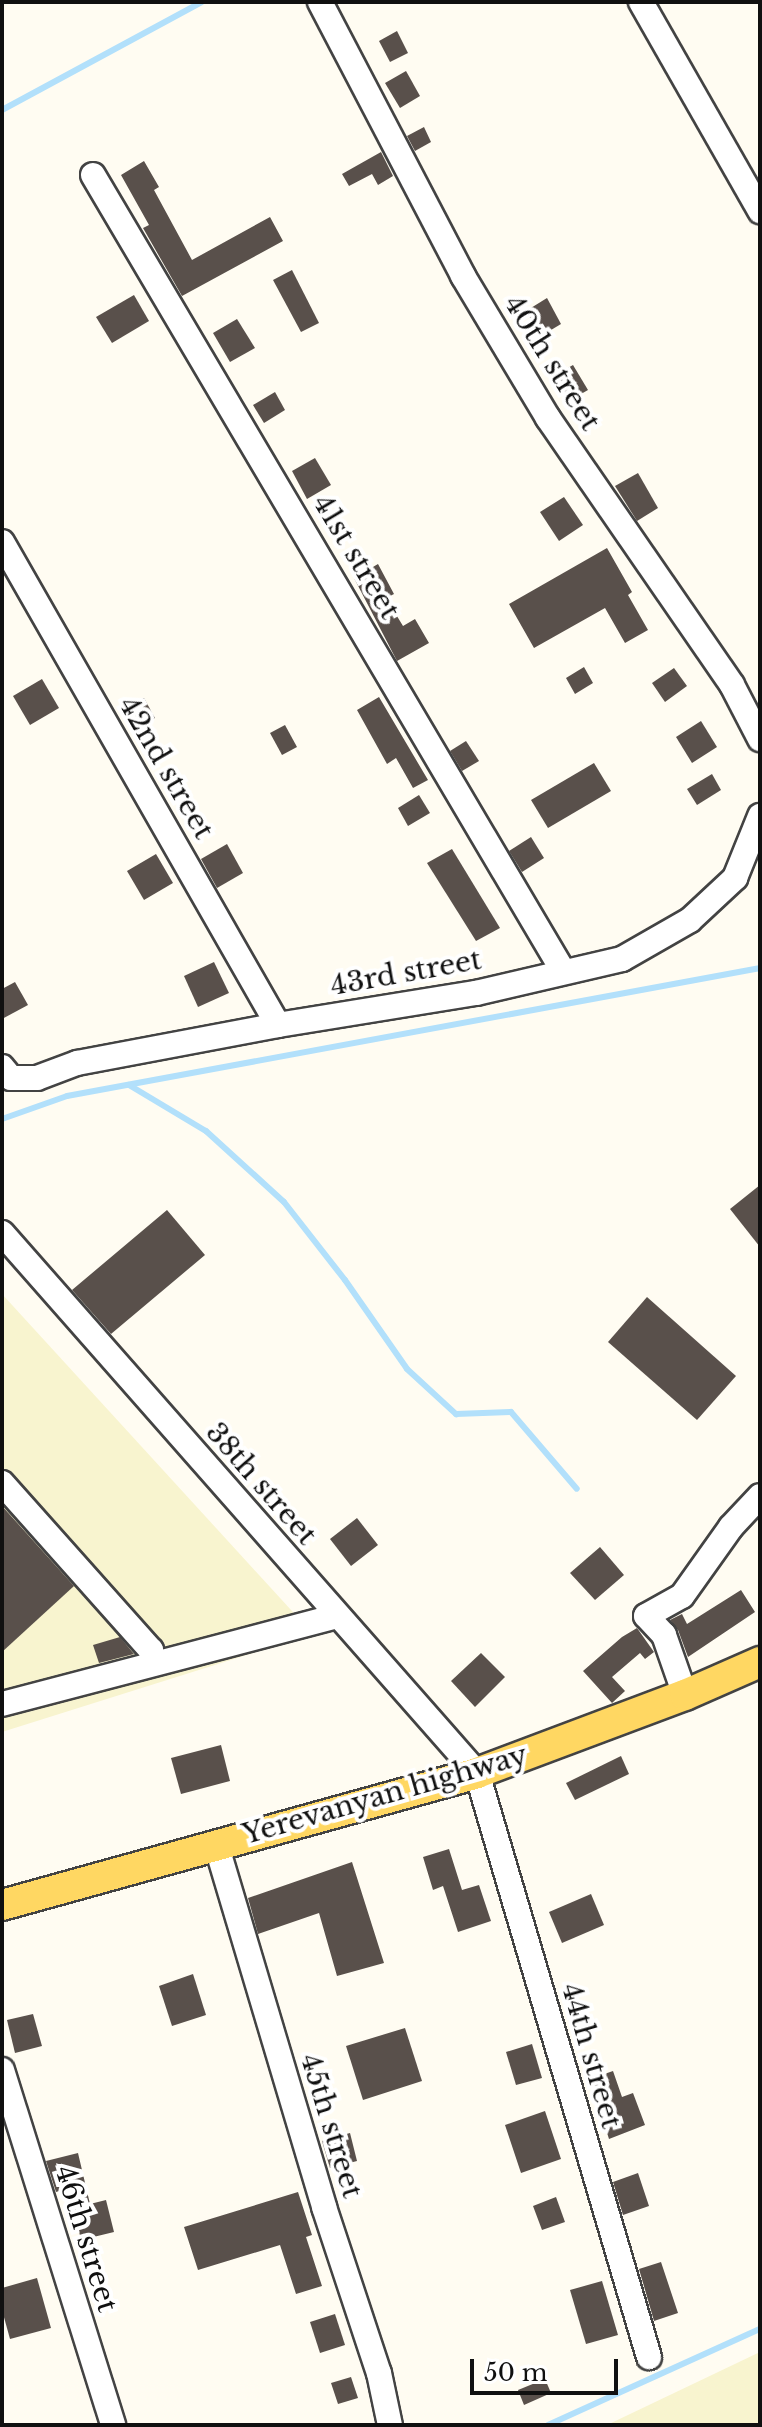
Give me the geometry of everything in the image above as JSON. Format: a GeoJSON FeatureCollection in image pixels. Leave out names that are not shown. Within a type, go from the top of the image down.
{"type":"FeatureCollection","features":[{"type":"Feature","properties":{"kind":"main road","name":"Yerevanyan highway"},"geometry":{"type":"LineString","coordinates":[[2,1905],[477,1773],[685,1695],[760,1662]]}},
{"type":"Feature","properties":{"kind":"street","name":"40th street"},"geometry":{"type":"LineString","coordinates":[[320,2],[463,276],[548,418],[732,685],[760,739]]}},
{"type":"Feature","properties":{"kind":"street"},"geometry":{"type":"LineString","coordinates":[[641,2],[760,211]]}},
{"type":"Feature","properties":{"kind":"street","name":"41st street"},"geometry":{"type":"LineString","coordinates":[[93,175],[563,971]]}},
{"type":"Feature","properties":{"kind":"street","name":"42nd street"},"geometry":{"type":"LineString","coordinates":[[2,542],[278,1025]]}},
{"type":"Feature","properties":{"kind":"street","name":"43rd street"},"geometry":{"type":"LineString","coordinates":[[2,1067],[11,1078],[37,1078],[77,1063],[278,1025],[476,993],[622,959],[690,920],[735,878],[760,816]]}},
{"type":"Feature","properties":{"kind":"street"},"geometry":{"type":"LineString","coordinates":[[735,878],[760,868]]}},
{"type":"Feature","properties":{"kind":"street","name":"38th street"},"geometry":{"type":"LineString","coordinates":[[2,1233],[477,1773]]}},
{"type":"Feature","properties":{"kind":"street"},"geometry":{"type":"LineString","coordinates":[[2,1483],[151,1650],[153,1663]]}},
{"type":"Feature","properties":{"kind":"street"},"geometry":{"type":"LineString","coordinates":[[685,1695],[664,1635],[646,1616],[682,1596],[731,1527],[760,1496]]}},
{"type":"Feature","properties":{"kind":"street"},"geometry":{"type":"LineString","coordinates":[[2,1704],[338,1616]]}},
{"type":"Feature","properties":{"kind":"street","name":"44th street"},"geometry":{"type":"LineString","coordinates":[[477,1773],[649,2357]]}},
{"type":"Feature","properties":{"kind":"street","name":"45th street"},"geometry":{"type":"LineString","coordinates":[[216,1844],[324,2207],[379,2373],[390,2425]]}},
{"type":"Feature","properties":{"kind":"street","name":"46th street"},"geometry":{"type":"LineString","coordinates":[[2,2070],[113,2425]]}},
{"type":"Feature","properties":{"kind":"shaded area"},"geometry":{"type":"Polygon","coordinates":[[[2,1294],[313,1634],[2,1732],[2,1294]]]}},
{"type":"Feature","properties":{"kind":"shaded area"},"geometry":{"type":"Polygon","coordinates":[[[760,2352],[760,2425],[607,2425],[760,2352]]]}},
{"type":"Feature","properties":{"kind":"building"},"geometry":{"type":"Polygon","coordinates":[[[397,31],[408,53],[390,62],[379,41],[397,31]]]}},
{"type":"Feature","properties":{"kind":"building"},"geometry":{"type":"Polygon","coordinates":[[[406,71],[420,96],[400,108],[385,83],[406,71]]]}},
{"type":"Feature","properties":{"kind":"building"},"geometry":{"type":"Polygon","coordinates":[[[424,127],[431,142],[415,151],[407,136],[424,127]]]}},
{"type":"Feature","properties":{"kind":"building"},"geometry":{"type":"Polygon","coordinates":[[[381,152],[393,176],[378,185],[372,174],[349,186],[342,174],[381,152]]]}},
{"type":"Feature","properties":{"kind":"building"},"geometry":{"type":"Polygon","coordinates":[[[144,161],[159,187],[154,190],[192,260],[270,217],[283,241],[182,296],[143,228],[149,225],[121,175],[144,161]]]}},
{"type":"Feature","properties":{"kind":"building"},"geometry":{"type":"Polygon","coordinates":[[[292,270],[319,323],[301,332],[273,280],[292,270]]]}},
{"type":"Feature","properties":{"kind":"building"},"geometry":{"type":"Polygon","coordinates":[[[134,295],[149,321],[112,343],[96,317],[134,295]]]}},
{"type":"Feature","properties":{"kind":"building"},"geometry":{"type":"Polygon","coordinates":[[[547,298],[561,324],[541,336],[526,311],[547,298]]]}},
{"type":"Feature","properties":{"kind":"building"},"geometry":{"type":"Polygon","coordinates":[[[237,319],[255,348],[230,362],[213,333],[237,319]]]}},
{"type":"Feature","properties":{"kind":"building"},"geometry":{"type":"Polygon","coordinates":[[[573,365],[588,390],[567,402],[552,377],[573,365]]]}},
{"type":"Feature","properties":{"kind":"building"},"geometry":{"type":"Polygon","coordinates":[[[275,392],[285,410],[264,423],[253,405],[275,392]]]}},
{"type":"Feature","properties":{"kind":"building"},"geometry":{"type":"Polygon","coordinates":[[[315,458],[331,485],[307,499],[292,471],[315,458]]]}},
{"type":"Feature","properties":{"kind":"building"},"geometry":{"type":"Polygon","coordinates":[[[638,473],[658,508],[637,521],[615,486],[638,473]]]}},
{"type":"Feature","properties":{"kind":"building"},"geometry":{"type":"Polygon","coordinates":[[[564,497],[583,525],[559,541],[540,512],[564,497]]]}},
{"type":"Feature","properties":{"kind":"building"},"geometry":{"type":"Polygon","coordinates":[[[607,548],[632,592],[628,595],[648,630],[625,643],[605,608],[534,648],[509,604],[607,548]]]}},
{"type":"Feature","properties":{"kind":"building"},"geometry":{"type":"Polygon","coordinates":[[[378,564],[394,594],[386,598],[403,626],[415,619],[429,643],[397,661],[354,578],[378,564]]]}},
{"type":"Feature","properties":{"kind":"building"},"geometry":{"type":"Polygon","coordinates":[[[584,667],[593,683],[575,694],[566,678],[584,667]]]}},
{"type":"Feature","properties":{"kind":"building"},"geometry":{"type":"Polygon","coordinates":[[[674,668],[687,686],[665,702],[652,683],[674,668]]]}},
{"type":"Feature","properties":{"kind":"building"},"geometry":{"type":"Polygon","coordinates":[[[42,679],[59,708],[30,725],[13,696],[42,679]]]}},
{"type":"Feature","properties":{"kind":"building"},"geometry":{"type":"Polygon","coordinates":[[[379,697],[428,780],[413,788],[396,758],[387,764],[357,710],[379,697]]]}},
{"type":"Feature","properties":{"kind":"building"},"geometry":{"type":"Polygon","coordinates":[[[144,698],[155,718],[141,726],[130,706],[144,698]]]}},
{"type":"Feature","properties":{"kind":"building"},"geometry":{"type":"Polygon","coordinates":[[[701,721],[717,747],[692,763],[676,737],[701,721]]]}},
{"type":"Feature","properties":{"kind":"building"},"geometry":{"type":"Polygon","coordinates":[[[285,725],[297,747],[282,755],[270,733],[285,725]]]}},
{"type":"Feature","properties":{"kind":"building"},"geometry":{"type":"Polygon","coordinates":[[[466,741],[479,761],[462,771],[450,751],[466,741]]]}},
{"type":"Feature","properties":{"kind":"building"},"geometry":{"type":"Polygon","coordinates":[[[594,763],[611,791],[548,828],[531,800],[594,763]]]}},
{"type":"Feature","properties":{"kind":"building"},"geometry":{"type":"Polygon","coordinates":[[[712,774],[721,790],[697,805],[687,789],[712,774]]]}},
{"type":"Feature","properties":{"kind":"building"},"geometry":{"type":"Polygon","coordinates":[[[419,795],[430,813],[408,826],[398,808],[419,795]]]}},
{"type":"Feature","properties":{"kind":"building"},"geometry":{"type":"Polygon","coordinates":[[[531,837],[544,858],[522,872],[509,851],[531,837]]]}},
{"type":"Feature","properties":{"kind":"building"},"geometry":{"type":"Polygon","coordinates":[[[227,844],[243,873],[217,888],[201,859],[227,844]]]}},
{"type":"Feature","properties":{"kind":"building"},"geometry":{"type":"Polygon","coordinates":[[[452,849],[500,928],[476,941],[427,863],[452,849]]]}},
{"type":"Feature","properties":{"kind":"building"},"geometry":{"type":"Polygon","coordinates":[[[156,854],[173,883],[144,900],[127,871],[156,854]]]}},
{"type":"Feature","properties":{"kind":"building"},"geometry":{"type":"Polygon","coordinates":[[[214,962],[229,993],[198,1007],[184,976],[214,962]]]}},
{"type":"Feature","properties":{"kind":"building"},"geometry":{"type":"Polygon","coordinates":[[[15,982],[28,1005],[2,1019],[2,989],[15,982]]]}},
{"type":"Feature","properties":{"kind":"building"},"geometry":{"type":"Polygon","coordinates":[[[760,1185],[760,1247],[730,1209],[760,1185]]]}},
{"type":"Feature","properties":{"kind":"building"},"geometry":{"type":"Polygon","coordinates":[[[167,1210],[205,1255],[111,1334],[72,1290],[167,1210]]]}},
{"type":"Feature","properties":{"kind":"building"},"geometry":{"type":"Polygon","coordinates":[[[647,1297],[736,1376],[697,1420],[608,1342],[647,1297]]]}},
{"type":"Feature","properties":{"kind":"building"},"geometry":{"type":"Polygon","coordinates":[[[2,1506],[74,1586],[2,1652],[2,1506]]]}},
{"type":"Feature","properties":{"kind":"building"},"geometry":{"type":"Polygon","coordinates":[[[357,1518],[378,1545],[351,1566],[330,1539],[357,1518]]]}},
{"type":"Feature","properties":{"kind":"building"},"geometry":{"type":"Polygon","coordinates":[[[600,1547],[624,1575],[595,1600],[570,1573],[600,1547]]]}},
{"type":"Feature","properties":{"kind":"building"},"geometry":{"type":"Polygon","coordinates":[[[741,1590],[755,1612],[688,1657],[678,1630],[670,1620],[682,1614],[687,1624],[741,1590]]]}},
{"type":"Feature","properties":{"kind":"building"},"geometry":{"type":"Polygon","coordinates":[[[637,1628],[654,1652],[645,1659],[640,1653],[612,1677],[625,1691],[612,1703],[583,1671],[637,1628]]]}},
{"type":"Feature","properties":{"kind":"building"},"geometry":{"type":"Polygon","coordinates":[[[120,1637],[134,1654],[99,1663],[93,1645],[120,1637]]]}},
{"type":"Feature","properties":{"kind":"building"},"geometry":{"type":"Polygon","coordinates":[[[481,1653],[505,1677],[475,1707],[451,1681],[481,1653]]]}},
{"type":"Feature","properties":{"kind":"building"},"geometry":{"type":"Polygon","coordinates":[[[221,1745],[230,1781],[181,1794],[171,1758],[221,1745]]]}},
{"type":"Feature","properties":{"kind":"building"},"geometry":{"type":"Polygon","coordinates":[[[621,1756],[629,1774],[575,1800],[566,1783],[621,1756]]]}},
{"type":"Feature","properties":{"kind":"building"},"geometry":{"type":"Polygon","coordinates":[[[449,1849],[462,1890],[479,1885],[491,1921],[458,1932],[443,1886],[433,1890],[423,1857],[449,1849]]]}},
{"type":"Feature","properties":{"kind":"building"},"geometry":{"type":"Polygon","coordinates":[[[352,1862],[384,1963],[337,1976],[319,1913],[258,1934],[248,1898],[352,1862]]]}},
{"type":"Feature","properties":{"kind":"building"},"geometry":{"type":"Polygon","coordinates":[[[591,1894],[604,1925],[562,1943],[549,1912],[591,1894]]]}},
{"type":"Feature","properties":{"kind":"building"},"geometry":{"type":"Polygon","coordinates":[[[193,1974],[206,2015],[172,2026],[159,1986],[193,1974]]]}},
{"type":"Feature","properties":{"kind":"building"},"geometry":{"type":"Polygon","coordinates":[[[33,2014],[42,2046],[15,2053],[7,2020],[33,2014]]]}},
{"type":"Feature","properties":{"kind":"building"},"geometry":{"type":"Polygon","coordinates":[[[405,2028],[422,2081],[363,2100],[346,2046],[405,2028]]]}},
{"type":"Feature","properties":{"kind":"building"},"geometry":{"type":"Polygon","coordinates":[[[532,2044],[542,2078],[516,2085],[506,2052],[532,2044]]]}},
{"type":"Feature","properties":{"kind":"building"},"geometry":{"type":"Polygon","coordinates":[[[613,2071],[622,2097],[633,2093],[645,2125],[609,2139],[590,2079],[613,2071]]]}},
{"type":"Feature","properties":{"kind":"building"},"geometry":{"type":"Polygon","coordinates":[[[545,2111],[561,2159],[521,2173],[505,2125],[545,2111]]]}},
{"type":"Feature","properties":{"kind":"building"},"geometry":{"type":"Polygon","coordinates":[[[350,2133],[357,2161],[330,2168],[322,2141],[350,2133]]]}},
{"type":"Feature","properties":{"kind":"building"},"geometry":{"type":"Polygon","coordinates":[[[78,2153],[90,2204],[106,2200],[114,2232],[81,2240],[69,2188],[56,2192],[46,2161],[78,2153]]]}},
{"type":"Feature","properties":{"kind":"building"},"geometry":{"type":"Polygon","coordinates":[[[638,2173],[649,2206],[623,2215],[613,2182],[638,2173]]]}},
{"type":"Feature","properties":{"kind":"building"},"geometry":{"type":"Polygon","coordinates":[[[298,2192],[312,2235],[306,2237],[322,2286],[296,2294],[280,2245],[198,2270],[184,2227],[298,2192]]]}},
{"type":"Feature","properties":{"kind":"building"},"geometry":{"type":"Polygon","coordinates":[[[556,2197],[565,2222],[542,2230],[533,2206],[556,2197]]]}},
{"type":"Feature","properties":{"kind":"building"},"geometry":{"type":"Polygon","coordinates":[[[661,2262],[678,2313],[654,2321],[639,2269],[661,2262]]]}},
{"type":"Feature","properties":{"kind":"building"},"geometry":{"type":"Polygon","coordinates":[[[37,2278],[51,2328],[10,2339],[2,2310],[2,2288],[37,2278]]]}},
{"type":"Feature","properties":{"kind":"building"},"geometry":{"type":"Polygon","coordinates":[[[602,2281],[618,2335],[586,2344],[570,2290],[602,2281]]]}},
{"type":"Feature","properties":{"kind":"building"},"geometry":{"type":"Polygon","coordinates":[[[335,2314],[345,2345],[320,2353],[310,2322],[335,2314]]]}},
{"type":"Feature","properties":{"kind":"building"},"geometry":{"type":"Polygon","coordinates":[[[351,2377],[358,2398],[338,2404],[331,2383],[351,2377]]]}},
{"type":"Feature","properties":{"kind":"building"},"geometry":{"type":"Polygon","coordinates":[[[545,2379],[551,2393],[524,2405],[518,2390],[545,2379]]]}},
{"type":"Feature","properties":{"kind":"waterway"},"geometry":{"type":"LineString","coordinates":[[2,110],[202,2]]}},
{"type":"Feature","properties":{"kind":"waterway"},"geometry":{"type":"LineString","coordinates":[[2,1119],[67,1096],[760,968]]}},
{"type":"Feature","properties":{"kind":"waterway"},"geometry":{"type":"LineString","coordinates":[[129,1085],[206,1131],[284,1202],[345,1280],[407,1369],[456,1414],[511,1412],[577,1489]]}},
{"type":"Feature","properties":{"kind":"waterway"},"geometry":{"type":"LineString","coordinates":[[548,2425],[760,2329]]}}]}
